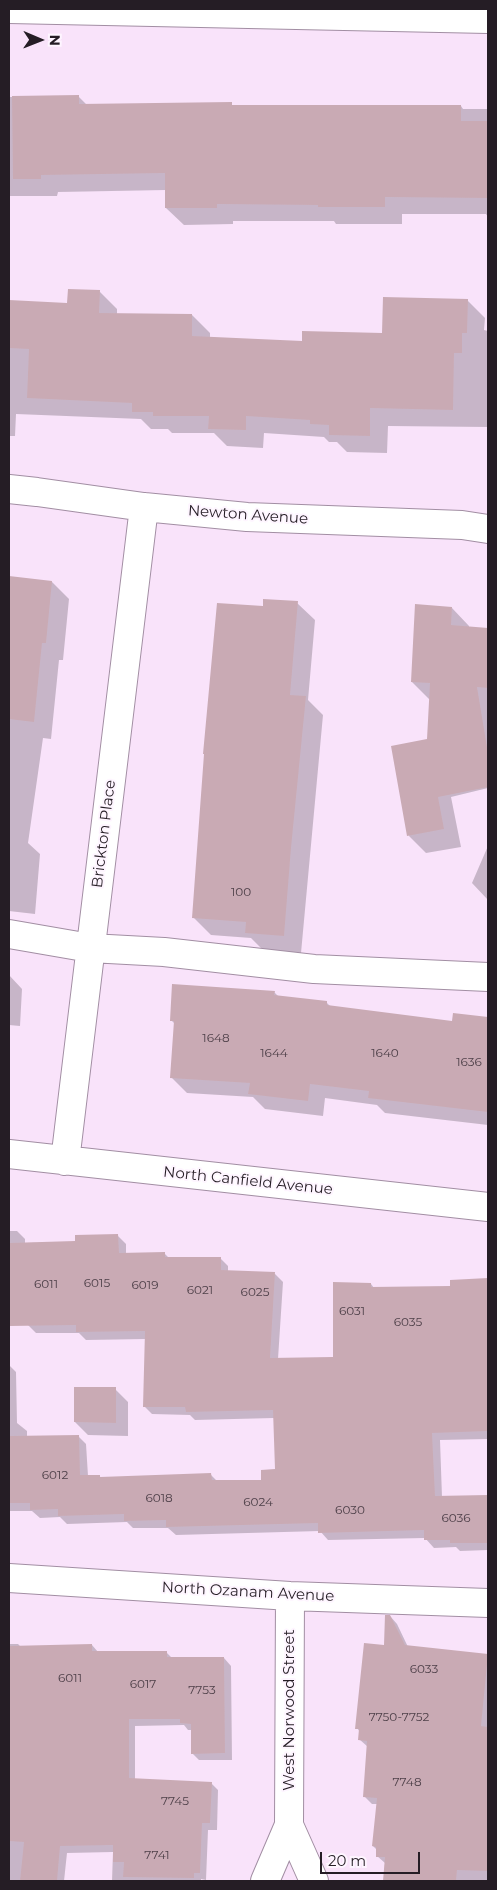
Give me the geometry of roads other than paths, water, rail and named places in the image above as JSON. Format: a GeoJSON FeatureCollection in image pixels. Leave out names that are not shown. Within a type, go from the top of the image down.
{"type":"FeatureCollection","features":[{"type":"Feature","properties":{"kind":"street"},"geometry":{"type":"LineString","coordinates":[[9,9],[488,19]]}},
{"type":"Feature","properties":{"kind":"street","name":"Newton Avenue"},"geometry":{"type":"LineString","coordinates":[[9,489],[144,507],[247,517],[462,525],[488,529]]}},
{"type":"Feature","properties":{"kind":"street","name":"Brickton Place"},"geometry":{"type":"LineString","coordinates":[[65,1161],[144,507]]}},
{"type":"Feature","properties":{"kind":"street"},"geometry":{"type":"LineString","coordinates":[[9,934],[90,948],[164,952],[314,970],[488,977]]}},
{"type":"Feature","properties":{"kind":"street","name":"North Canfield Avenue"},"geometry":{"type":"LineString","coordinates":[[9,1154],[488,1207]]}},
{"type":"Feature","properties":{"kind":"street","name":"North Ozanam Avenue"},"geometry":{"type":"LineString","coordinates":[[9,1578],[290,1596],[488,1603]]}},
{"type":"Feature","properties":{"kind":"street","name":"West Norwood Street"},"geometry":{"type":"LineString","coordinates":[[265,1881],[289,1825],[290,1596]]}},
{"type":"Feature","properties":{"kind":"street","name":"West Norwood Street"},"geometry":{"type":"LineString","coordinates":[[289,1825],[314,1881]]}}]}
